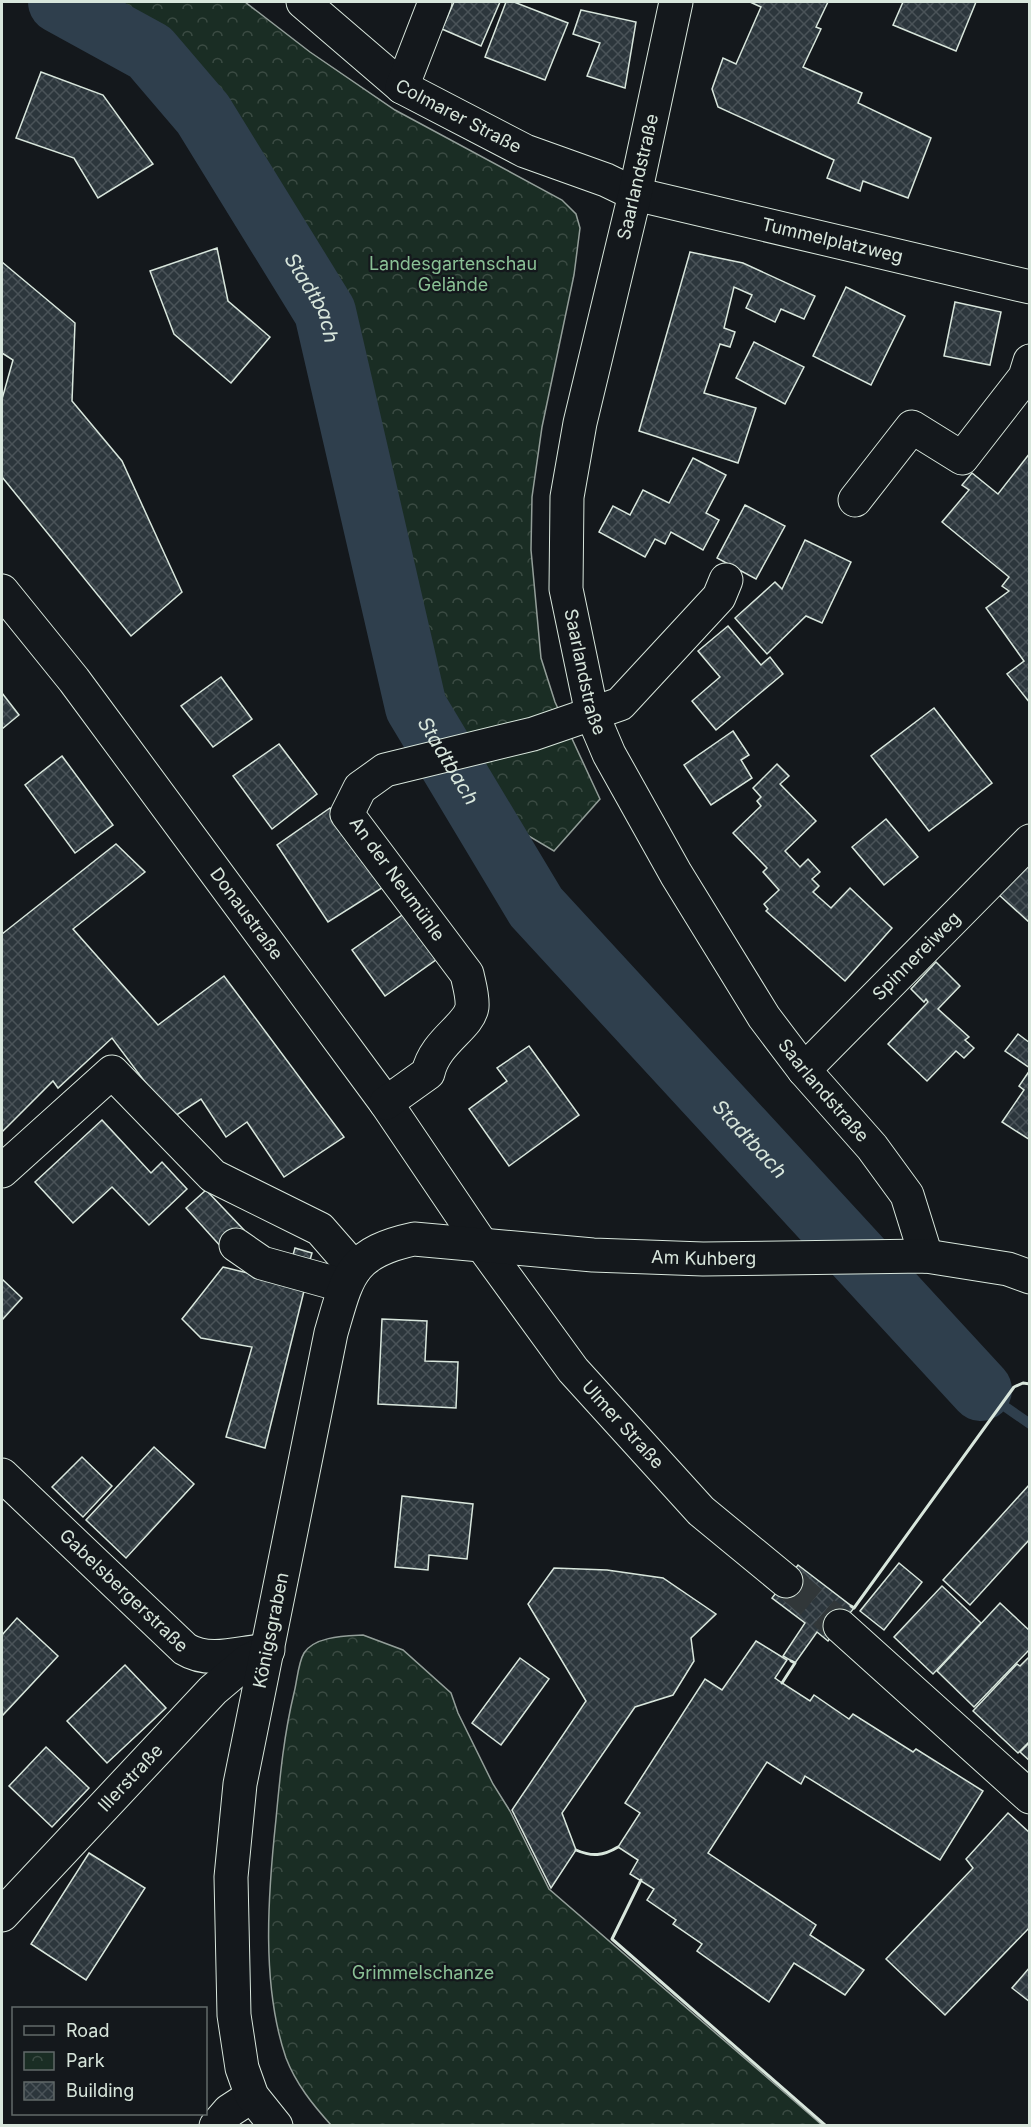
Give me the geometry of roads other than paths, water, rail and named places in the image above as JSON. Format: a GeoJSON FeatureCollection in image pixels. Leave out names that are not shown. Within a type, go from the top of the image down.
{"type":"FeatureCollection","features":[{"type":"Feature","properties":{"kind":"street","name":"Colmarer Straße"},"geometry":{"type":"LineString","coordinates":[[303,2],[402,87],[525,151],[606,180],[635,194]]}},
{"type":"Feature","properties":{"kind":"street"},"geometry":{"type":"LineString","coordinates":[[402,87],[435,2]]}},
{"type":"Feature","properties":{"kind":"street","name":"Saarlandstraße"},"geometry":{"type":"LineString","coordinates":[[676,2],[635,194],[580,423],[567,496],[566,589],[592,714],[609,754],[676,874],[735,972],[804,1070],[872,1147],[907,1195],[926,1256]]}},
{"type":"Feature","properties":{"kind":"street","name":"Tummelplatzweg"},"geometry":{"type":"LineString","coordinates":[[635,194],[1029,287]]}},
{"type":"Feature","properties":{"kind":"street"},"geometry":{"type":"LineString","coordinates":[[855,500],[912,428],[962,458],[1025,377],[1029,361]]}},
{"type":"Feature","properties":{"kind":"street","name":"An der Neumühle"},"geometry":{"type":"LineString","coordinates":[[386,1103],[428,1072],[431,1058],[468,1018],[472,1008],[467,974],[347,814],[360,788],[385,770],[472,750],[620,704],[719,597],[726,580]]}},
{"type":"Feature","properties":{"kind":"street","name":"Donaustraße"},"geometry":{"type":"LineString","coordinates":[[2,591],[74,680],[386,1103],[482,1245]]}},
{"type":"Feature","properties":{"kind":"street","name":"Spinnereiweg"},"geometry":{"type":"LineString","coordinates":[[804,1070],[1029,841]]}},
{"type":"Feature","properties":{"kind":"street"},"geometry":{"type":"LineString","coordinates":[[2,1171],[112,1072],[213,1176],[320,1229],[350,1277]]}},
{"type":"Feature","properties":{"kind":"street"},"geometry":{"type":"LineString","coordinates":[[350,1277],[360,1262],[385,1246],[414,1239],[482,1245]]}},
{"type":"Feature","properties":{"kind":"street"},"geometry":{"type":"LineString","coordinates":[[236,1245],[262,1263],[350,1277]]}},
{"type":"Feature","properties":{"kind":"street","name":"Am Kuhberg"},"geometry":{"type":"LineString","coordinates":[[482,1245],[593,1255],[692,1258],[926,1256],[1008,1269],[1029,1277]]}},
{"type":"Feature","properties":{"kind":"street","name":"Ulmer Straße"},"geometry":{"type":"LineString","coordinates":[[482,1245],[573,1370],[664,1473],[734,1540],[786,1581]]}},
{"type":"Feature","properties":{"kind":"street","name":"Königsgraben"},"geometry":{"type":"LineString","coordinates":[[276,2126],[252,2096],[242,2068],[234,2015],[231,1877],[240,1784],[331,1333],[350,1277]]}},
{"type":"Feature","properties":{"kind":"street","name":"Gabelsbergerstraße"},"geometry":{"type":"LineString","coordinates":[[2,1475],[185,1649],[198,1657],[268,1650]]}},
{"type":"Feature","properties":{"kind":"street"},"geometry":{"type":"LineString","coordinates":[[840,1626],[1029,1797]]}},
{"type":"Feature","properties":{"kind":"street","name":"Illerstraße"},"geometry":{"type":"LineString","coordinates":[[2,1915],[213,1690],[246,1662],[268,1650]]}},
{"type":"Feature","properties":{"kind":"street"},"geometry":{"type":"LineString","coordinates":[[216,2126],[229,2111],[252,2096]]}},
{"type":"Feature","properties":{"kind":"waterway","name":"Stadtbach"},"geometry":{"type":"LineString","coordinates":[[59,2],[150,52],[203,114],[325,312],[416,707],[536,907],[981,1390]]}},
{"type":"Feature","properties":{"kind":"waterway","name":"Stadtbach"},"geometry":{"type":"LineString","coordinates":[[981,1390],[1030,1424]]}},
{"type":"Feature","properties":{"kind":"tunnel"},"geometry":{"type":"LineString","coordinates":[[786,1581],[840,1626]]}},
{"type":"Feature","properties":{"kind":"park label","name":"Landesgartenschau Gelände"},"geometry":{"type":"Point","coordinates":[453,274]}},
{"type":"Feature","properties":{"kind":"park label","name":"Grimmelschanze"},"geometry":{"type":"Point","coordinates":[423,1973]}}]}
